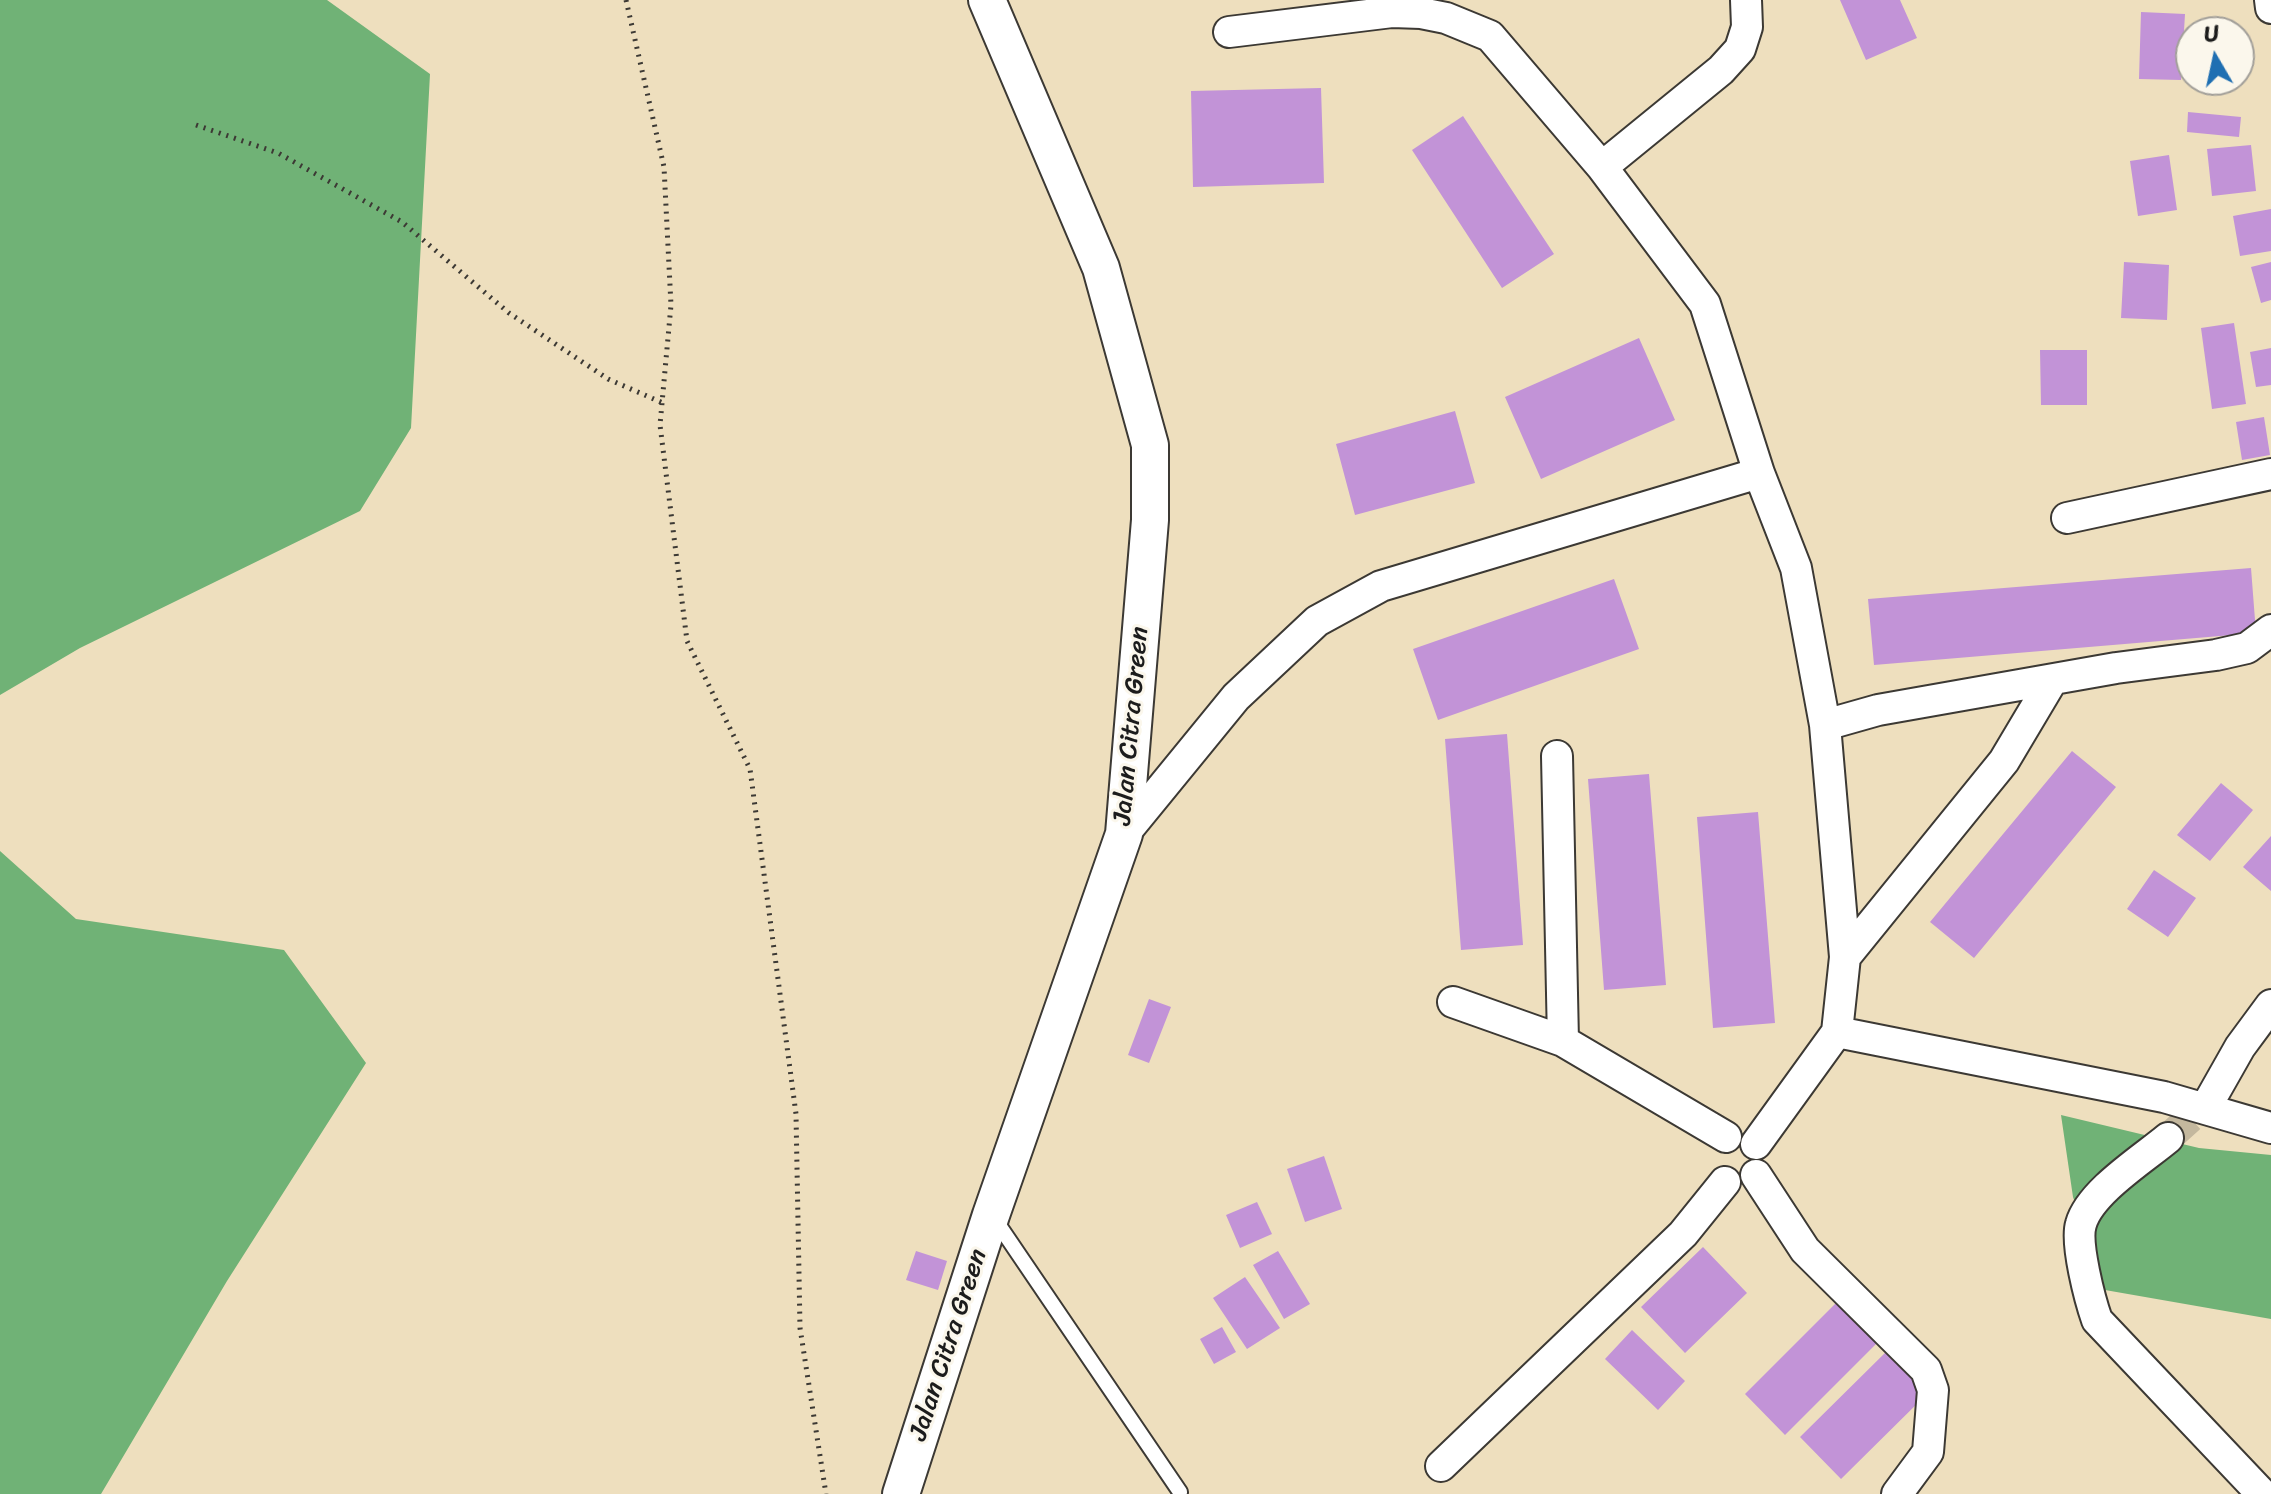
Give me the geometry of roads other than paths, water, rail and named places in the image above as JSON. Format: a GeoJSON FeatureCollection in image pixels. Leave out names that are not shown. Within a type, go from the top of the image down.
{"type":"FeatureCollection","features":[{"type":"Feature","properties":{"kind":"street","name":"Jalan Citra Green"},"geometry":{"type":"LineString","coordinates":[[901,1494],[991,1215],[1124,834],[1150,520],[1150,445],[1101,268],[987,0]]}},
{"type":"Feature","properties":{"kind":"street"},"geometry":{"type":"LineString","coordinates":[[1602,167],[1721,70],[1740,49],[1747,27],[1746,0]]}},
{"type":"Feature","properties":{"kind":"street"},"geometry":{"type":"LineString","coordinates":[[2270,0],[2271,8]]}},
{"type":"Feature","properties":{"kind":"street"},"geometry":{"type":"LineString","coordinates":[[1229,32],[1392,12],[1446,18],[1490,36],[1602,167],[1705,304],[1759,473],[1796,568],[1825,725],[1845,957],[1837,1032],[1756,1144]]}},
{"type":"Feature","properties":{"kind":"street"},"geometry":{"type":"LineString","coordinates":[[1124,834],[1236,697],[1317,621],[1381,586],[1759,473]]}},
{"type":"Feature","properties":{"kind":"street"},"geometry":{"type":"LineString","coordinates":[[2067,518],[2271,474]]}},
{"type":"Feature","properties":{"kind":"street"},"geometry":{"type":"LineString","coordinates":[[1825,725],[1878,710],[2051,682],[2116,668],[2216,655],[2247,648],[2271,630]]}},
{"type":"Feature","properties":{"kind":"street"},"geometry":{"type":"LineString","coordinates":[[1845,957],[2004,761],[2051,682]]}},
{"type":"Feature","properties":{"kind":"street"},"geometry":{"type":"LineString","coordinates":[[1557,756],[1563,1041]]}},
{"type":"Feature","properties":{"kind":"street"},"geometry":{"type":"LineString","coordinates":[[1453,1002],[1563,1041],[1726,1137]]}},
{"type":"Feature","properties":{"kind":"street"},"geometry":{"type":"LineString","coordinates":[[2189,1101],[2240,1047],[2271,1005]]}},
{"type":"Feature","properties":{"kind":"street"},"geometry":{"type":"LineString","coordinates":[[1837,1032],[2189,1101],[2271,1128]]}},
{"type":"Feature","properties":{"kind":"street"},"geometry":{"type":"LineString","coordinates":[[1737,1135],[1747,1138],[1756,1144],[1761,1154],[1756,1175],[1747,1182],[1725,1182],[1712,1164],[1717,1144],[1726,1137],[1737,1135]]}},
{"type":"Feature","properties":{"kind":"street"},"geometry":{"type":"LineString","coordinates":[[2168,1138],[2094,1200],[2080,1225],[2087,1292],[2097,1320],[2262,1494]]}},
{"type":"Feature","properties":{"kind":"street"},"geometry":{"type":"LineString","coordinates":[[1756,1175],[1805,1250],[1926,1370],[1933,1390],[1928,1452],[1897,1494]]}},
{"type":"Feature","properties":{"kind":"street"},"geometry":{"type":"LineString","coordinates":[[1441,1466],[1683,1234],[1725,1182]]}},
{"type":"Feature","properties":{"kind":"lane"},"geometry":{"type":"LineString","coordinates":[[991,1215],[1180,1492]]}},
{"type":"Feature","properties":{"kind":"tunnel"},"geometry":{"type":"LineString","coordinates":[[2168,1138],[2210,1100]]}}]}
